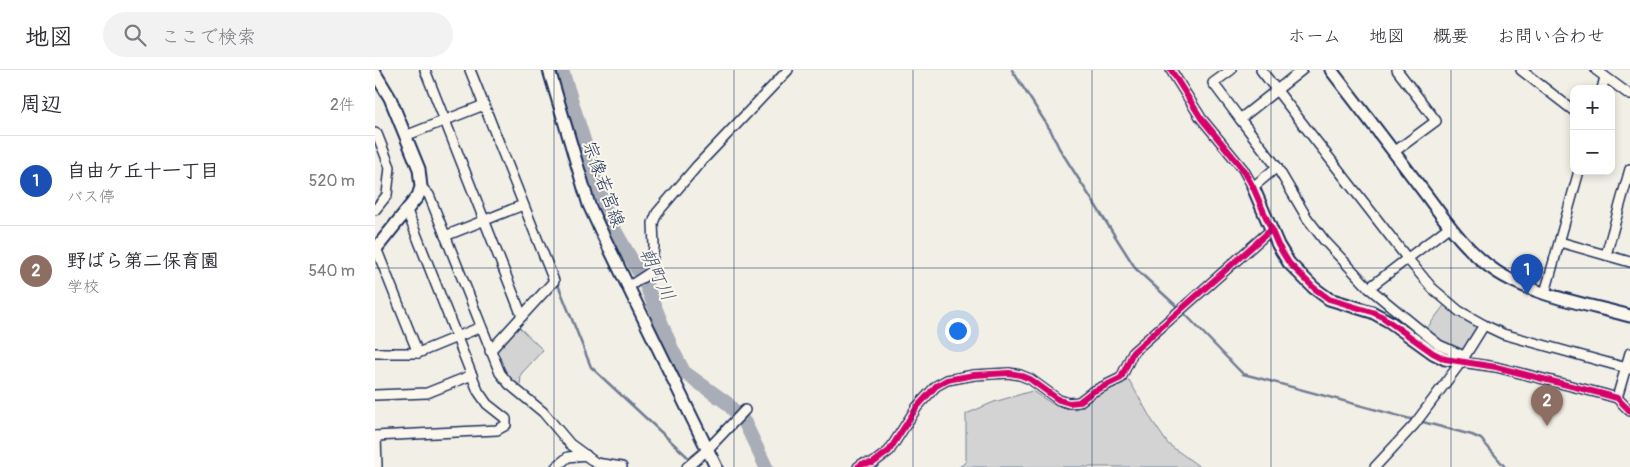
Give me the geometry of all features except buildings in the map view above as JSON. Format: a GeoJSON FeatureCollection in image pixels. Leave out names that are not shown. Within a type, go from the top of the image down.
{"type":"FeatureCollection","features":[{"type":"Feature","properties":{"kind":"street"},"geometry":{"type":"LineString","coordinates":[[425,70],[522,316]]}},
{"type":"Feature","properties":{"kind":"street"},"geometry":{"type":"LineString","coordinates":[[470,70],[554,281],[490,350]]}},
{"type":"Feature","properties":{"kind":"street","name":"宗像若宮線"},"geometry":{"type":"LineString","coordinates":[[549,70],[589,205],[716,467]]}},
{"type":"Feature","properties":{"kind":"street"},"geometry":{"type":"LineString","coordinates":[[628,287],[651,272],[654,246],[653,223],[657,213],[697,166],[788,70]]}},
{"type":"Feature","properties":{"kind":"street"},"geometry":{"type":"LineString","coordinates":[[1171,70],[1201,118],[1243,169],[1253,187],[1278,246],[1289,263],[1329,300],[1372,312],[1445,359],[1462,359],[1617,398],[1630,411]]}},
{"type":"Feature","properties":{"kind":"street"},"geometry":{"type":"LineString","coordinates":[[1177,80],[1180,77],[1180,70]]}},
{"type":"Feature","properties":{"kind":"street"},"geometry":{"type":"LineString","coordinates":[[1231,70],[1213,83],[1277,167],[1307,218],[1324,240],[1369,288],[1439,345],[1462,359]]}},
{"type":"Feature","properties":{"kind":"street"},"geometry":{"type":"LineString","coordinates":[[1261,70],[1407,258],[1439,294],[1459,311],[1503,334],[1628,368]]}},
{"type":"Feature","properties":{"kind":"street"},"geometry":{"type":"LineString","coordinates":[[1240,119],[1301,70]]}},
{"type":"Feature","properties":{"kind":"street"},"geometry":{"type":"LineString","coordinates":[[1331,70],[1450,226],[1478,257],[1498,272],[1521,285],[1630,316]]}},
{"type":"Feature","properties":{"kind":"street"},"geometry":{"type":"LineString","coordinates":[[1394,152],[1436,121],[1397,70]]}},
{"type":"Feature","properties":{"kind":"street"},"geometry":{"type":"LineString","coordinates":[[1521,70],[1570,108]]}},
{"type":"Feature","properties":{"kind":"street"},"geometry":{"type":"LineString","coordinates":[[1596,70],[1630,95]]}},
{"type":"Feature","properties":{"kind":"street"},"geometry":{"type":"LineString","coordinates":[[375,73],[391,98],[419,169],[421,187],[418,196],[376,249],[418,353]]}},
{"type":"Feature","properties":{"kind":"street"},"geometry":{"type":"LineString","coordinates":[[1603,85],[1605,77]]}},
{"type":"Feature","properties":{"kind":"street"},"geometry":{"type":"LineString","coordinates":[[405,136],[484,105]]}},
{"type":"Feature","properties":{"kind":"street"},"geometry":{"type":"LineString","coordinates":[[375,133],[390,167],[387,196],[375,210]]}},
{"type":"Feature","properties":{"kind":"street"},"geometry":{"type":"LineString","coordinates":[[1253,187],[1277,167]]}},
{"type":"Feature","properties":{"kind":"street"},"geometry":{"type":"LineString","coordinates":[[1606,255],[1630,170]]}},
{"type":"Feature","properties":{"kind":"street"},"geometry":{"type":"LineString","coordinates":[[1545,293],[1578,175]]}},
{"type":"Feature","properties":{"kind":"street"},"geometry":{"type":"LineString","coordinates":[[421,187],[429,195],[500,373],[509,384],[543,412],[570,444],[596,462],[622,467]]}},
{"type":"Feature","properties":{"kind":"street"},"geometry":{"type":"LineString","coordinates":[[445,236],[523,206]]}},
{"type":"Feature","properties":{"kind":"street"},"geometry":{"type":"LineString","coordinates":[[377,467],[376,436],[497,430],[506,425],[506,419],[487,404],[472,376],[407,211]]}},
{"type":"Feature","properties":{"kind":"street"},"geometry":{"type":"LineString","coordinates":[[1369,288],[1450,226]]}},
{"type":"Feature","properties":{"kind":"street"},"geometry":{"type":"LineString","coordinates":[[858,467],[862,464],[873,463],[889,451],[917,406],[936,386],[947,380],[974,374],[1009,373],[1020,375],[1031,379],[1059,400],[1069,403],[1079,402],[1092,392],[1121,378],[1133,352],[1272,229]]}},
{"type":"Feature","properties":{"kind":"street"},"geometry":{"type":"LineString","coordinates":[[1560,242],[1630,262]]}},
{"type":"Feature","properties":{"kind":"street"},"geometry":{"type":"LineString","coordinates":[[1375,467],[1414,425],[1484,325]]}},
{"type":"Feature","properties":{"kind":"street"},"geometry":{"type":"LineString","coordinates":[[375,353],[418,353],[481,327]]}},
{"type":"Feature","properties":{"kind":"street"},"geometry":{"type":"LineString","coordinates":[[1617,398],[1628,368],[1630,353]]}},
{"type":"Feature","properties":{"kind":"street"},"geometry":{"type":"LineString","coordinates":[[375,395],[427,393],[472,376]]}},
{"type":"Feature","properties":{"kind":"street"},"geometry":{"type":"LineString","coordinates":[[687,467],[707,450],[745,410]]}},
{"type":"Feature","properties":{"kind":"street"},"geometry":{"type":"LineString","coordinates":[[556,467],[568,457],[586,456]]}},
{"type":"Feature","properties":{"kind":"shaded area"},"geometry":{"type":"Polygon","coordinates":[[[1445,304],[1478,326],[1479,329],[1464,352],[1440,343],[1425,331],[1445,304]]]}},
{"type":"Feature","properties":{"kind":"shaded area"},"geometry":{"type":"Polygon","coordinates":[[[519,327],[543,350],[521,374],[520,388],[506,371],[496,351],[519,327]]]}},
{"type":"Feature","properties":{"kind":"shaded area"},"geometry":{"type":"Polygon","coordinates":[[[1129,380],[1168,444],[1200,467],[959,467],[966,462],[966,414],[994,402],[1032,391],[1056,406],[1076,409],[1098,389],[1129,380]]]}},
{"type":"Feature","properties":{"kind":"waterway"},"geometry":{"type":"LineString","coordinates":[[475,70],[493,116]]}},
{"type":"Feature","properties":{"kind":"waterway","name":"朝町川"},"geometry":{"type":"LineString","coordinates":[[562,70],[609,220],[646,285],[672,349],[684,372],[727,403],[745,423],[766,467]]}},
{"type":"Feature","properties":{"kind":"waterway"},"geometry":{"type":"LineString","coordinates":[[1012,70],[1136,269],[1184,313],[1243,374],[1414,420]]}},
{"type":"Feature","properties":{"kind":"waterway"},"geometry":{"type":"LineString","coordinates":[[557,282],[591,367],[691,460]]}},
{"type":"Feature","properties":{"kind":"waterway"},"geometry":{"type":"LineString","coordinates":[[1419,421],[1481,439],[1505,467]]}},
{"type":"Feature","properties":{"kind":"cycle path"},"geometry":{"type":"LineString","coordinates":[[1171,70],[1201,118],[1243,169],[1253,187],[1278,245],[1289,263],[1314,288],[1329,299],[1381,316],[1433,353],[1445,359],[1496,367],[1603,394],[1617,398],[1630,411]]}},
{"type":"Feature","properties":{"kind":"cycle path"},"geometry":{"type":"LineString","coordinates":[[858,467],[862,464],[873,463],[889,451],[917,407],[936,386],[947,380],[974,375],[1009,373],[1020,375],[1030,379],[1059,400],[1069,403],[1079,402],[1092,392],[1121,378],[1133,352],[1272,229]]}},
{"type":"Feature","properties":{"kind":"place","name":"自由ケ丘十一丁目"},"geometry":{"type":"Point","coordinates":[1527,295]}},
{"type":"Feature","properties":{"kind":"place","name":"野ばら第二保育園"},"geometry":{"type":"Point","coordinates":[1547,426]}}]}
